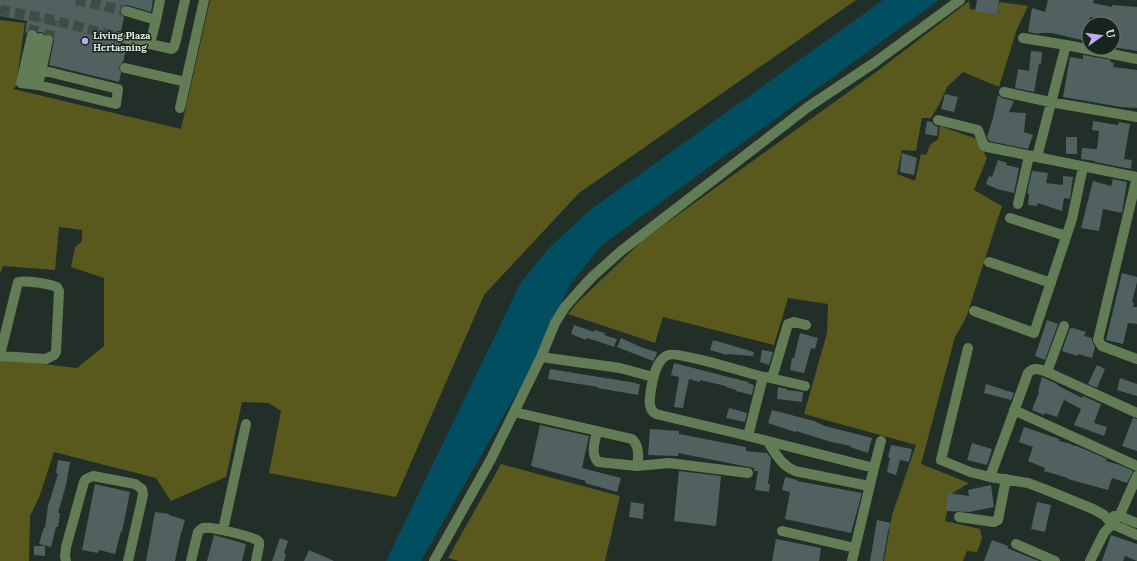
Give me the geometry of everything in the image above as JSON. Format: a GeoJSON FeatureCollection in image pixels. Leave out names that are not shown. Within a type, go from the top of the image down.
{"type":"FeatureCollection","features":[{"type":"Feature","properties":{"kind":"street"},"geometry":{"type":"LineString","coordinates":[[150,44],[160,0]]}},
{"type":"Feature","properties":{"kind":"street"},"geometry":{"type":"LineString","coordinates":[[119,37],[172,49],[174,47],[185,0]]}},
{"type":"Feature","properties":{"kind":"street"},"geometry":{"type":"LineString","coordinates":[[180,108],[204,0]]}},
{"type":"Feature","properties":{"kind":"street"},"geometry":{"type":"LineString","coordinates":[[434,561],[491,459],[541,357],[555,323],[565,307],[592,277],[621,251],[808,107],[880,59],[960,0]]}},
{"type":"Feature","properties":{"kind":"street"},"geometry":{"type":"LineString","coordinates":[[126,12],[156,20]]}},
{"type":"Feature","properties":{"kind":"street"},"geometry":{"type":"LineString","coordinates":[[34,84],[41,70],[42,37],[21,83],[34,84],[116,104],[118,89],[41,70]]}},
{"type":"Feature","properties":{"kind":"street"},"geometry":{"type":"LineString","coordinates":[[1024,38],[1137,58]]}},
{"type":"Feature","properties":{"kind":"street"},"geometry":{"type":"LineString","coordinates":[[1018,204],[1066,45]]}},
{"type":"Feature","properties":{"kind":"street"},"geometry":{"type":"LineString","coordinates":[[125,68],[186,82]]}},
{"type":"Feature","properties":{"kind":"street"},"geometry":{"type":"LineString","coordinates":[[1004,92],[1050,102],[1137,117]]}},
{"type":"Feature","properties":{"kind":"street"},"geometry":{"type":"LineString","coordinates":[[938,120],[978,130],[984,146],[1137,177],[1098,340],[1102,346],[1137,359]]}},
{"type":"Feature","properties":{"kind":"street"},"geometry":{"type":"LineString","coordinates":[[974,311],[1034,333],[1072,219],[1083,167]]}},
{"type":"Feature","properties":{"kind":"street"},"geometry":{"type":"LineString","coordinates":[[1010,218],[1066,236]]}},
{"type":"Feature","properties":{"kind":"street"},"geometry":{"type":"LineString","coordinates":[[990,262],[1051,283]]}},
{"type":"Feature","properties":{"kind":"street"},"geometry":{"type":"LineString","coordinates":[[23,281],[57,287],[59,291],[56,352],[54,355],[51,358],[46,359],[0,355],[18,282],[23,281]]}},
{"type":"Feature","properties":{"kind":"street"},"geometry":{"type":"LineString","coordinates":[[748,436],[767,377],[788,324],[794,322],[806,325]]}},
{"type":"Feature","properties":{"kind":"street"},"geometry":{"type":"LineString","coordinates":[[1047,372],[1064,326]]}},
{"type":"Feature","properties":{"kind":"street"},"geometry":{"type":"LineString","coordinates":[[968,348],[941,460],[970,472],[1028,483],[1044,488],[1076,501],[1104,515],[1112,524],[1137,534]]}},
{"type":"Feature","properties":{"kind":"street"},"geometry":{"type":"LineString","coordinates":[[805,386],[690,357],[672,354],[664,357],[653,377],[650,405],[652,412],[659,415],[874,468]]}},
{"type":"Feature","properties":{"kind":"street"},"geometry":{"type":"LineString","coordinates":[[541,357],[620,368],[653,377]]}},
{"type":"Feature","properties":{"kind":"street"},"geometry":{"type":"LineString","coordinates":[[990,477],[1028,373],[1032,369],[1047,372],[1137,413]]}},
{"type":"Feature","properties":{"kind":"street"},"geometry":{"type":"LineString","coordinates":[[1014,410],[1137,466]]}},
{"type":"Feature","properties":{"kind":"street"},"geometry":{"type":"LineString","coordinates":[[514,412],[632,439],[638,449],[637,466]]}},
{"type":"Feature","properties":{"kind":"street"},"geometry":{"type":"LineString","coordinates":[[223,530],[246,424]]}},
{"type":"Feature","properties":{"kind":"street"},"geometry":{"type":"LineString","coordinates":[[598,431],[593,452],[598,462],[637,466],[669,463],[748,473]]}},
{"type":"Feature","properties":{"kind":"street"},"geometry":{"type":"LineString","coordinates":[[852,561],[881,441]]}},
{"type":"Feature","properties":{"kind":"street"},"geometry":{"type":"LineString","coordinates":[[768,442],[780,460],[795,471],[869,486]]}},
{"type":"Feature","properties":{"kind":"street"},"geometry":{"type":"LineString","coordinates":[[66,561],[66,547],[84,482],[86,478],[93,476],[135,484],[142,489],[143,494],[128,561]]}},
{"type":"Feature","properties":{"kind":"street"},"geometry":{"type":"LineString","coordinates":[[1090,561],[1099,540],[1119,516],[1137,476]]}},
{"type":"Feature","properties":{"kind":"street"},"geometry":{"type":"LineString","coordinates":[[959,517],[994,522],[998,520],[1006,479]]}},
{"type":"Feature","properties":{"kind":"street"},"geometry":{"type":"LineString","coordinates":[[1104,515],[1119,516],[1137,524]]}},
{"type":"Feature","properties":{"kind":"street"},"geometry":{"type":"LineString","coordinates":[[190,561],[198,532],[202,529],[223,530],[253,538],[259,542],[260,546],[256,561]]}},
{"type":"Feature","properties":{"kind":"street"},"geometry":{"type":"LineString","coordinates":[[782,531],[855,548]]}},
{"type":"Feature","properties":{"kind":"street"},"geometry":{"type":"LineString","coordinates":[[1016,544],[1055,561]]}},
{"type":"Feature","properties":{"kind":"shaded area"},"geometry":{"type":"Polygon","coordinates":[[[210,0],[856,0],[579,193],[484,295],[396,497],[269,473],[281,411],[269,403],[242,402],[226,477],[171,501],[156,478],[54,452],[40,495],[30,516],[29,561],[0,561],[0,359],[77,368],[104,346],[104,278],[71,267],[75,247],[82,241],[82,230],[59,227],[55,270],[3,266],[0,274],[0,20],[25,23],[16,86],[13,89],[181,129],[210,0]]]}},
{"type":"Feature","properties":{"kind":"shaded area"},"geometry":{"type":"Polygon","coordinates":[[[969,1],[970,9],[997,15],[999,2],[1028,6],[1017,29],[999,87],[963,72],[947,87],[931,118],[922,118],[916,151],[902,150],[897,174],[915,181],[921,154],[926,155],[930,145],[938,139],[940,126],[977,139],[987,158],[974,190],[1002,206],[966,318],[955,337],[921,464],[969,483],[951,494],[945,521],[980,529],[982,538],[977,552],[967,551],[963,561],[884,561],[892,515],[916,445],[804,414],[827,333],[828,304],[788,298],[774,345],[663,317],[655,343],[568,314],[577,303],[643,240],[883,67],[969,1]]]}},
{"type":"Feature","properties":{"kind":"shaded area"},"geometry":{"type":"Polygon","coordinates":[[[501,464],[620,496],[605,561],[459,561],[448,558],[501,464]]]}},
{"type":"Feature","properties":{"kind":"water"},"geometry":{"type":"Polygon","coordinates":[[[883,0],[939,0],[601,246],[570,285],[523,382],[421,561],[386,561],[521,282],[549,248],[590,210],[883,0]]]}},
{"type":"Feature","properties":{"kind":"building","name":"Living Plaza Hertasning"},"geometry":{"type":"Polygon","coordinates":[[[0,0],[153,0],[151,12],[127,5],[124,5],[120,9],[120,13],[124,17],[121,31],[117,31],[113,36],[114,41],[121,44],[121,49],[126,50],[123,62],[119,67],[121,73],[119,82],[49,65],[54,41],[53,36],[33,29],[30,29],[25,34],[27,21],[0,16],[0,0]]]}},
{"type":"Feature","properties":{"kind":"building"},"geometry":{"type":"Polygon","coordinates":[[[977,0],[999,0],[997,15],[975,11],[977,0]]]}},
{"type":"Feature","properties":{"kind":"building"},"geometry":{"type":"Polygon","coordinates":[[[1048,0],[1094,0],[1093,3],[1112,7],[1112,5],[1137,7],[1137,51],[1121,48],[1121,16],[1081,16],[1081,40],[1052,33],[1039,34],[1028,32],[1032,8],[1045,12],[1048,0]]]}},
{"type":"Feature","properties":{"kind":"building"},"geometry":{"type":"Polygon","coordinates":[[[1031,51],[1042,52],[1041,64],[1039,64],[1034,92],[1015,88],[1018,69],[1029,71],[1031,51]]]}},
{"type":"Feature","properties":{"kind":"building"},"geometry":{"type":"Polygon","coordinates":[[[1083,56],[1089,56],[1111,60],[1110,62],[1114,63],[1113,67],[1137,70],[1137,108],[1121,107],[1063,97],[1070,57],[1083,59],[1083,56]]]}},
{"type":"Feature","properties":{"kind":"building"},"geometry":{"type":"Polygon","coordinates":[[[945,94],[958,97],[954,112],[941,109],[945,94]]]}},
{"type":"Feature","properties":{"kind":"building"},"geometry":{"type":"Polygon","coordinates":[[[998,95],[1002,98],[1014,101],[1009,112],[1026,113],[1024,132],[1033,135],[1028,149],[989,141],[987,137],[998,95]]]}},
{"type":"Feature","properties":{"kind":"building"},"geometry":{"type":"Polygon","coordinates":[[[927,121],[932,122],[938,127],[937,136],[925,134],[927,121]]]}},
{"type":"Feature","properties":{"kind":"building"},"geometry":{"type":"Polygon","coordinates":[[[1093,121],[1118,125],[1119,122],[1130,124],[1124,159],[1132,160],[1131,169],[1081,159],[1082,148],[1097,149],[1099,131],[1092,130],[1093,121]]]}},
{"type":"Feature","properties":{"kind":"building"},"geometry":{"type":"Polygon","coordinates":[[[1066,137],[1077,137],[1077,154],[1066,154],[1066,137]]]}},
{"type":"Feature","properties":{"kind":"building"},"geometry":{"type":"Polygon","coordinates":[[[902,153],[917,158],[914,175],[900,172],[902,153]]]}},
{"type":"Feature","properties":{"kind":"building"},"geometry":{"type":"Polygon","coordinates":[[[998,160],[1007,163],[1006,165],[1019,168],[1014,193],[997,189],[986,184],[989,176],[992,177],[998,160]]]}},
{"type":"Feature","properties":{"kind":"building"},"geometry":{"type":"Polygon","coordinates":[[[1032,171],[1048,173],[1046,183],[1063,185],[1063,176],[1073,177],[1070,199],[1064,198],[1062,211],[1038,203],[1037,206],[1028,205],[1029,194],[1027,193],[1032,171]]]}},
{"type":"Feature","properties":{"kind":"building"},"geometry":{"type":"Polygon","coordinates":[[[1113,179],[1127,182],[1122,213],[1103,209],[1099,231],[1081,228],[1093,181],[1111,186],[1113,179]]]}},
{"type":"Feature","properties":{"kind":"building"},"geometry":{"type":"Polygon","coordinates":[[[1122,273],[1137,277],[1132,302],[1134,303],[1133,307],[1137,307],[1137,324],[1128,323],[1123,344],[1106,340],[1122,273]]]}},
{"type":"Feature","properties":{"kind":"building"},"geometry":{"type":"Polygon","coordinates":[[[1047,320],[1058,324],[1045,360],[1035,356],[1047,320]]]}},
{"type":"Feature","properties":{"kind":"building"},"geometry":{"type":"Polygon","coordinates":[[[574,325],[594,332],[594,330],[605,333],[604,335],[617,339],[614,347],[587,338],[586,340],[571,334],[574,325]]]}},
{"type":"Feature","properties":{"kind":"building"},"geometry":{"type":"Polygon","coordinates":[[[1070,328],[1086,332],[1084,336],[1092,338],[1095,347],[1092,358],[1078,354],[1077,356],[1062,351],[1070,328]]]}},
{"type":"Feature","properties":{"kind":"building"},"geometry":{"type":"Polygon","coordinates":[[[800,333],[818,338],[815,349],[811,348],[804,373],[790,370],[792,358],[794,358],[800,333]]]}},
{"type":"Feature","properties":{"kind":"building"},"geometry":{"type":"Polygon","coordinates":[[[621,338],[643,348],[657,352],[653,361],[617,347],[621,338]]]}},
{"type":"Feature","properties":{"kind":"building"},"geometry":{"type":"Polygon","coordinates":[[[713,340],[754,352],[753,356],[727,355],[710,350],[713,340]]]}},
{"type":"Feature","properties":{"kind":"building"},"geometry":{"type":"Polygon","coordinates":[[[762,350],[773,352],[769,365],[760,362],[762,350]]]}},
{"type":"Feature","properties":{"kind":"building"},"geometry":{"type":"Polygon","coordinates":[[[674,363],[748,382],[754,385],[752,395],[736,391],[726,386],[689,379],[683,408],[674,407],[679,377],[671,375],[674,363]]]}},
{"type":"Feature","properties":{"kind":"building"},"geometry":{"type":"Polygon","coordinates":[[[1097,365],[1105,369],[1097,388],[1088,384],[1097,365]]]}},
{"type":"Feature","properties":{"kind":"building"},"geometry":{"type":"Polygon","coordinates":[[[550,369],[640,384],[638,395],[548,379],[550,369]]]}},
{"type":"Feature","properties":{"kind":"building"},"geometry":{"type":"Polygon","coordinates":[[[1042,377],[1082,398],[1083,396],[1101,404],[1094,423],[1107,427],[1104,436],[1074,425],[1081,409],[1064,400],[1057,417],[1045,413],[1044,415],[1032,410],[1039,392],[1042,377]]]}},
{"type":"Feature","properties":{"kind":"building"},"geometry":{"type":"Polygon","coordinates":[[[1120,378],[1137,384],[1137,396],[1117,390],[1120,378]]]}},
{"type":"Feature","properties":{"kind":"building"},"geometry":{"type":"Polygon","coordinates":[[[986,384],[1014,393],[1011,400],[984,393],[986,384]]]}},
{"type":"Feature","properties":{"kind":"building"},"geometry":{"type":"Polygon","coordinates":[[[778,387],[803,392],[802,402],[777,399],[778,387]]]}},
{"type":"Feature","properties":{"kind":"building"},"geometry":{"type":"Polygon","coordinates":[[[729,408],[747,413],[745,422],[726,418],[729,408]]]}},
{"type":"Feature","properties":{"kind":"building"},"geometry":{"type":"Polygon","coordinates":[[[772,410],[872,438],[868,453],[850,447],[851,446],[831,442],[768,423],[772,410]]]}},
{"type":"Feature","properties":{"kind":"building"},"geometry":{"type":"Polygon","coordinates":[[[1133,418],[1137,419],[1137,451],[1122,446],[1133,418]]]}},
{"type":"Feature","properties":{"kind":"building"},"geometry":{"type":"Polygon","coordinates":[[[540,425],[589,436],[582,468],[621,478],[617,492],[585,483],[586,481],[531,466],[540,425]]]}},
{"type":"Feature","properties":{"kind":"building"},"geometry":{"type":"Polygon","coordinates":[[[1024,427],[1059,439],[1059,441],[1077,446],[1107,459],[1106,461],[1133,471],[1127,483],[1112,478],[1108,490],[1044,471],[1045,468],[1028,461],[1033,447],[1019,442],[1024,427]]]}},
{"type":"Feature","properties":{"kind":"building"},"geometry":{"type":"Polygon","coordinates":[[[650,429],[679,431],[679,434],[746,447],[746,451],[767,453],[771,458],[768,484],[770,484],[769,492],[755,490],[758,471],[754,471],[754,468],[678,453],[678,456],[648,455],[650,429]]]}},
{"type":"Feature","properties":{"kind":"building"},"geometry":{"type":"Polygon","coordinates":[[[972,443],[992,449],[987,465],[967,460],[972,443]]]}},
{"type":"Feature","properties":{"kind":"building"},"geometry":{"type":"Polygon","coordinates":[[[891,445],[912,449],[909,462],[900,460],[896,475],[887,472],[890,458],[888,457],[891,445]]]}},
{"type":"Feature","properties":{"kind":"building"},"geometry":{"type":"Polygon","coordinates":[[[58,460],[70,462],[66,485],[58,513],[60,513],[58,527],[56,527],[51,547],[39,544],[44,527],[45,528],[48,506],[58,474],[56,473],[58,460]]]}},
{"type":"Feature","properties":{"kind":"building"},"geometry":{"type":"Polygon","coordinates":[[[679,471],[721,476],[716,526],[674,521],[679,471]]]}},
{"type":"Feature","properties":{"kind":"building"},"geometry":{"type":"Polygon","coordinates":[[[785,477],[797,481],[862,493],[851,533],[785,519],[790,492],[782,490],[785,477]]]}},
{"type":"Feature","properties":{"kind":"building"},"geometry":{"type":"Polygon","coordinates":[[[95,484],[130,492],[122,532],[121,531],[115,554],[99,550],[98,553],[82,550],[95,484]]]}},
{"type":"Feature","properties":{"kind":"building"},"geometry":{"type":"Polygon","coordinates":[[[991,485],[994,507],[969,512],[946,511],[948,493],[969,496],[968,490],[991,485]]]}},
{"type":"Feature","properties":{"kind":"building"},"geometry":{"type":"Polygon","coordinates":[[[631,502],[644,504],[643,519],[629,517],[631,502]]]}},
{"type":"Feature","properties":{"kind":"building"},"geometry":{"type":"Polygon","coordinates":[[[1037,502],[1051,505],[1045,532],[1031,529],[1037,502]]]}},
{"type":"Feature","properties":{"kind":"building"},"geometry":{"type":"Polygon","coordinates":[[[155,512],[169,514],[185,520],[175,561],[146,561],[155,512]]]}},
{"type":"Feature","properties":{"kind":"building"},"geometry":{"type":"Polygon","coordinates":[[[877,520],[891,523],[888,531],[883,561],[870,561],[877,520]]]}},
{"type":"Feature","properties":{"kind":"building"},"geometry":{"type":"Polygon","coordinates":[[[214,535],[246,544],[242,561],[207,561],[214,535]]]}},
{"type":"Feature","properties":{"kind":"building"},"geometry":{"type":"Polygon","coordinates":[[[1111,535],[1137,544],[1137,561],[1125,556],[1123,561],[1102,561],[1111,535]]]}},
{"type":"Feature","properties":{"kind":"building"},"geometry":{"type":"Polygon","coordinates":[[[280,538],[288,541],[284,553],[286,554],[284,561],[272,561],[280,538]]]}},
{"type":"Feature","properties":{"kind":"building"},"geometry":{"type":"Polygon","coordinates":[[[776,539],[821,548],[819,561],[772,561],[776,539]]]}},
{"type":"Feature","properties":{"kind":"building"},"geometry":{"type":"Polygon","coordinates":[[[992,540],[1008,546],[1007,548],[1039,561],[984,561],[992,540]]]}},
{"type":"Feature","properties":{"kind":"building"},"geometry":{"type":"Polygon","coordinates":[[[34,546],[45,546],[45,556],[34,555],[34,546]]]}},
{"type":"Feature","properties":{"kind":"building"},"geometry":{"type":"Polygon","coordinates":[[[309,550],[334,561],[304,561],[309,550]]]}},
{"type":"Feature","properties":{"kind":"tunnel"},"geometry":{"type":"LineString","coordinates":[[76,0],[126,11]]}},
{"type":"Feature","properties":{"kind":"tunnel"},"geometry":{"type":"LineString","coordinates":[[0,10],[49,19],[119,37]]}},
{"type":"Feature","properties":{"kind":"tunnel"},"geometry":{"type":"LineString","coordinates":[[32,35],[37,17]]}},
{"type":"Feature","properties":{"kind":"tunnel"},"geometry":{"type":"LineString","coordinates":[[48,40],[53,20]]}},
{"type":"Feature","properties":{"kind":"place","name":"Living Plaza Hertasning"},"geometry":{"type":"Point","coordinates":[85,41]}}]}
